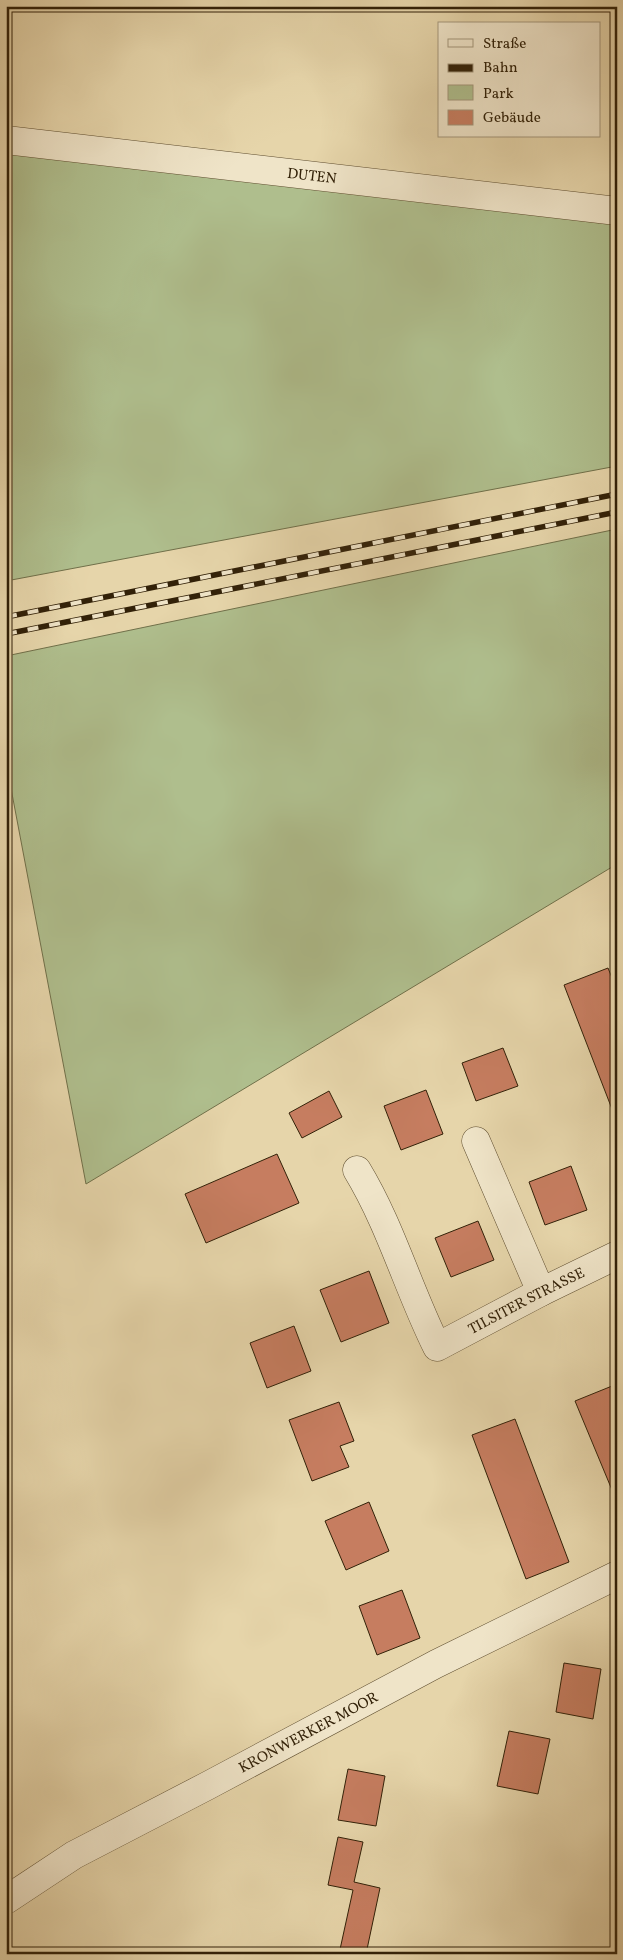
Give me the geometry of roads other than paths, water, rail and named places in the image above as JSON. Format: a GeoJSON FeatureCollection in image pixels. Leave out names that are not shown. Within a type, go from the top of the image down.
{"type":"FeatureCollection","features":[{"type":"Feature","properties":{"kind":"street","name":"DUTEN"},"geometry":{"type":"LineString","coordinates":[[6,140],[617,211]]}},
{"type":"Feature","properties":{"kind":"street"},"geometry":{"type":"LineString","coordinates":[[476,1141],[541,1292]]}},
{"type":"Feature","properties":{"kind":"street","name":"TILSITER STRASSE"},"geometry":{"type":"LineString","coordinates":[[357,1170],[382,1216],[423,1319],[437,1347],[541,1292],[617,1255]]}},
{"type":"Feature","properties":{"kind":"street","name":"KRONWERKER MOOR"},"geometry":{"type":"LineString","coordinates":[[6,1900],[74,1855],[436,1664],[617,1575]]}},
{"type":"Feature","properties":{"kind":"railway"},"geometry":{"type":"LineString","coordinates":[[6,617],[617,494]]}},
{"type":"Feature","properties":{"kind":"railway"},"geometry":{"type":"LineString","coordinates":[[6,634],[617,512]]}}]}
